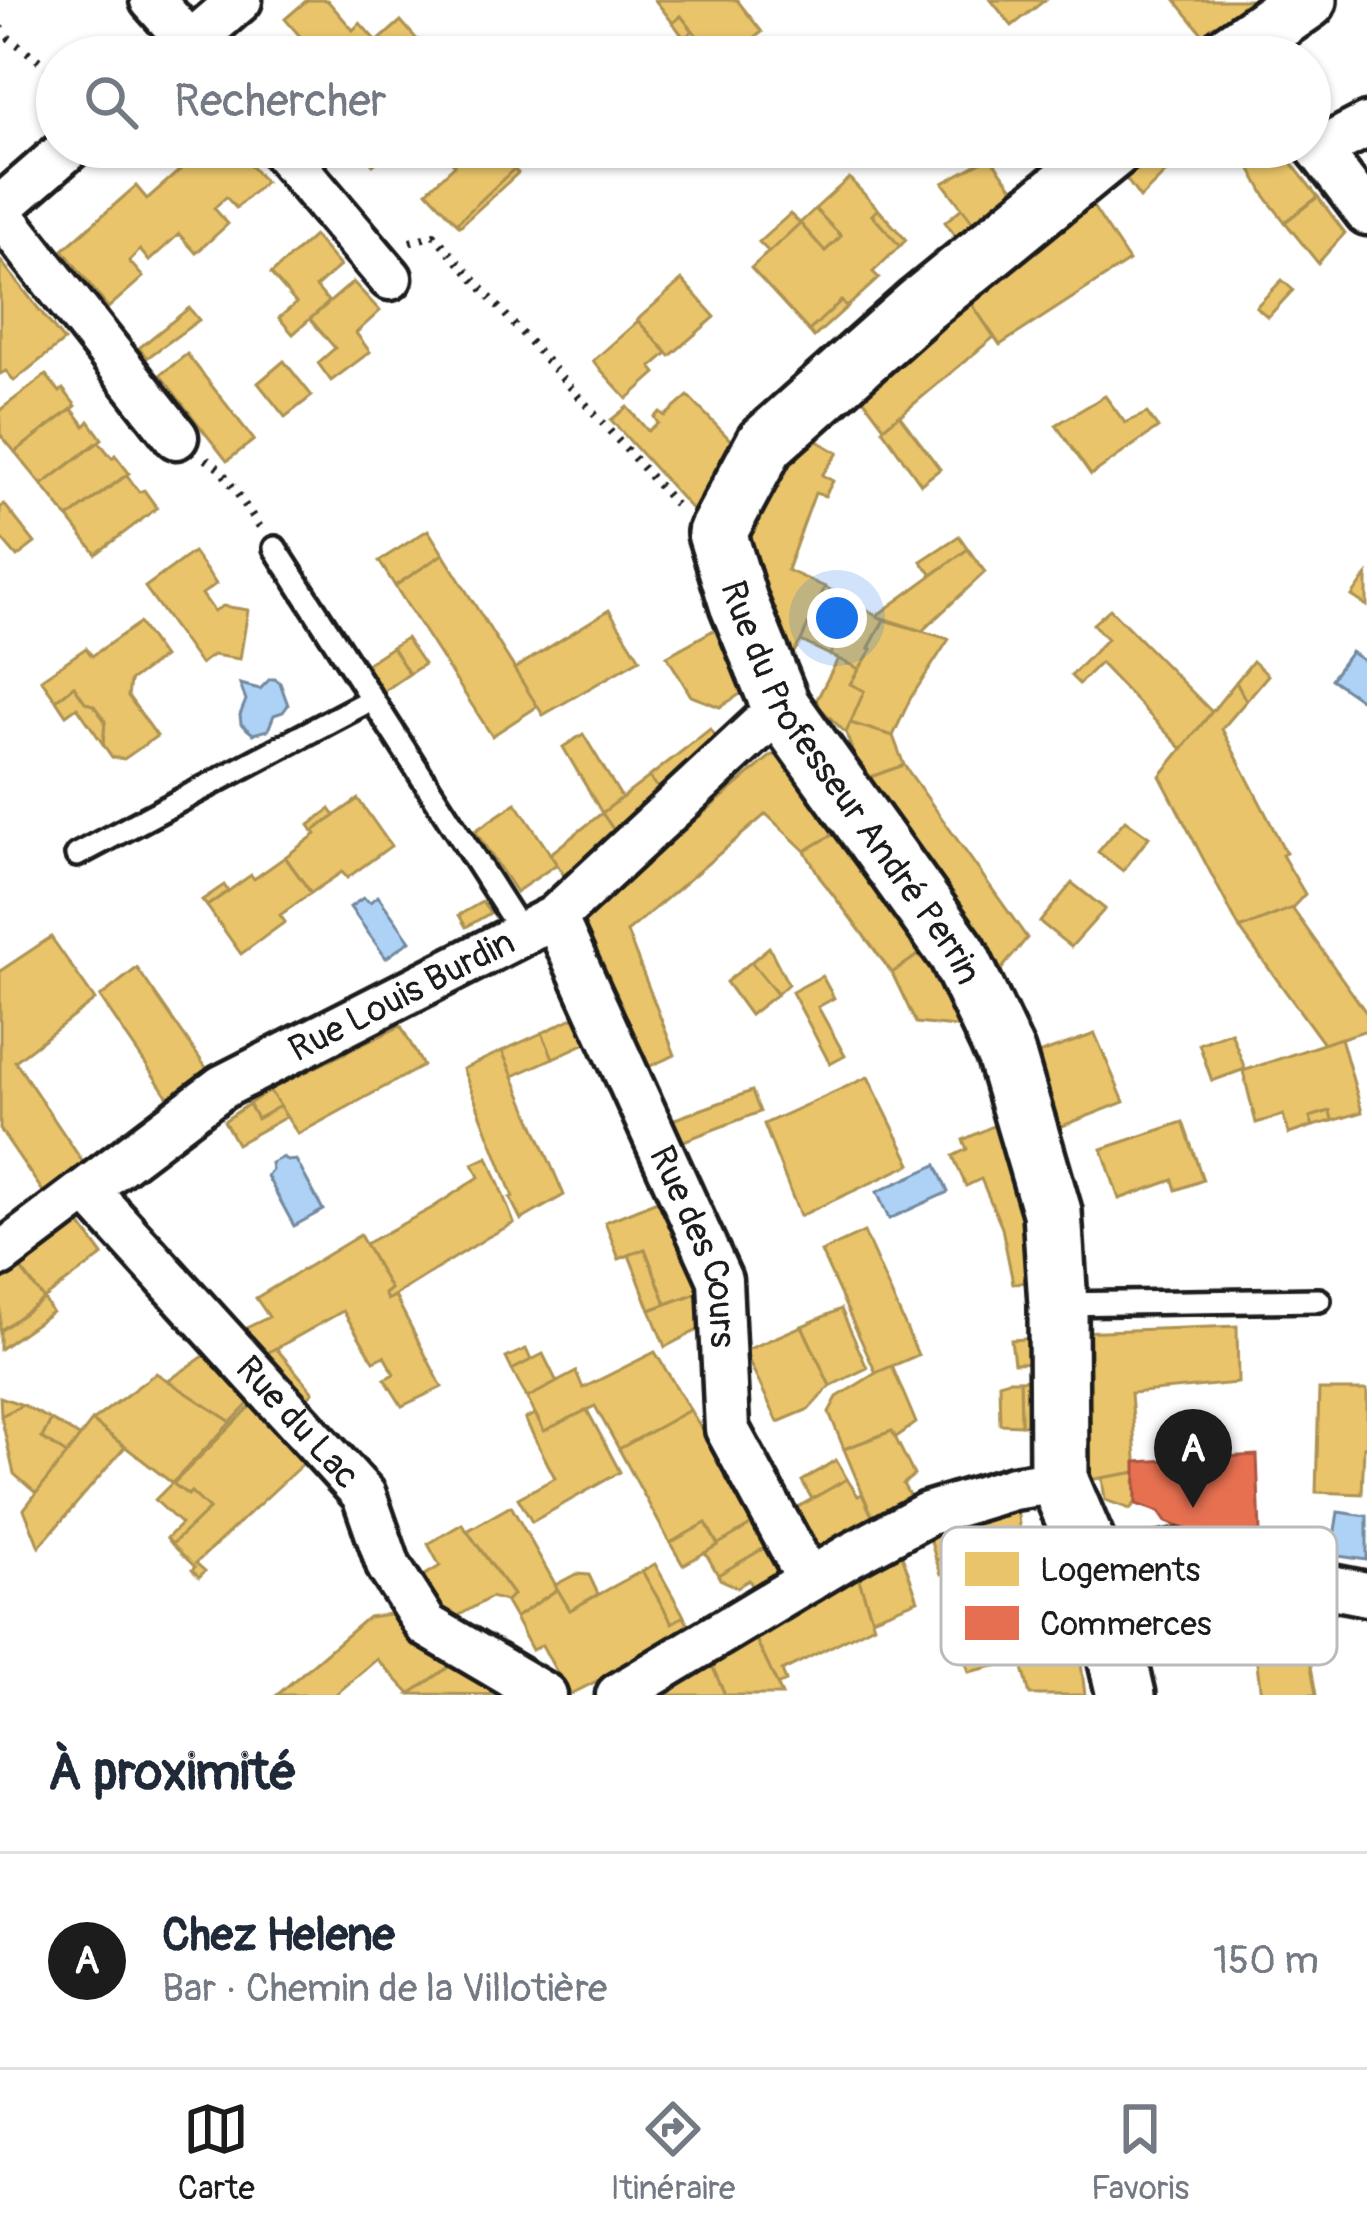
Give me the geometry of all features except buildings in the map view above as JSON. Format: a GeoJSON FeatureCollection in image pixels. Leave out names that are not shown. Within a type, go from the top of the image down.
{"type":"FeatureCollection","features":[{"type":"Feature","properties":{"kind":"street"},"geometry":{"type":"LineString","coordinates":[[152,0],[178,36]]}},
{"type":"Feature","properties":{"kind":"street"},"geometry":{"type":"LineString","coordinates":[[205,36],[240,0]]}},
{"type":"Feature","properties":{"kind":"street"},"geometry":{"type":"LineString","coordinates":[[1260,36],[1306,0]]}},
{"type":"Feature","properties":{"kind":"street"},"geometry":{"type":"LineString","coordinates":[[1331,138],[1367,125]]}},
{"type":"Feature","properties":{"kind":"street"},"geometry":{"type":"LineString","coordinates":[[1331,165],[1367,213]]}},
{"type":"Feature","properties":{"kind":"street"},"geometry":{"type":"LineString","coordinates":[[47,168],[0,210],[176,437]]}},
{"type":"Feature","properties":{"kind":"street"},"geometry":{"type":"LineString","coordinates":[[297,168],[379,266]]}},
{"type":"Feature","properties":{"kind":"street","name":"Rue du Professeur André Perrin"},"geometry":{"type":"LineString","coordinates":[[1079,1527],[1059,1481],[1058,1304],[1052,1212],[1006,1055],[958,954],[782,707],[739,604],[717,533],[765,445],[921,305],[1088,168]]}},
{"type":"Feature","properties":{"kind":"street","name":"Rue Louis Burdin"},"geometry":{"type":"LineString","coordinates":[[0,1255],[222,1087],[538,925],[782,707]]}},
{"type":"Feature","properties":{"kind":"street","name":"Rue des Cours"},"geometry":{"type":"LineString","coordinates":[[538,925],[720,1280],[727,1429],[809,1580]]}},
{"type":"Feature","properties":{"kind":"street","name":"Rue du Lac"},"geometry":{"type":"LineString","coordinates":[[88,1191],[364,1495],[389,1567],[426,1625],[545,1695]]}},
{"type":"Feature","properties":{"kind":"street"},"geometry":{"type":"LineString","coordinates":[[618,1695],[927,1514],[1013,1488],[1059,1481]]}},
{"type":"Feature","properties":{"kind":"street"},"geometry":{"type":"LineString","coordinates":[[1337,1588],[1367,1594]]}},
{"type":"Feature","properties":{"kind":"street","name":"Rue du Professeur André Perrin"},"geometry":{"type":"LineString","coordinates":[[1119,1665],[1126,1695]]}},
{"type":"Feature","properties":{"kind":"lane"},"geometry":{"type":"LineString","coordinates":[[274,548],[372,699],[538,925]]}},
{"type":"Feature","properties":{"kind":"lane"},"geometry":{"type":"LineString","coordinates":[[77,854],[372,699]]}},
{"type":"Feature","properties":{"kind":"lane"},"geometry":{"type":"LineString","coordinates":[[1058,1304],[1319,1300]]}},
{"type":"Feature","properties":{"kind":"path"},"geometry":{"type":"LineString","coordinates":[[0,28],[36,58]]}},
{"type":"Feature","properties":{"kind":"path"},"geometry":{"type":"LineString","coordinates":[[379,266],[434,235],[725,560]]}},
{"type":"Feature","properties":{"kind":"path"},"geometry":{"type":"LineString","coordinates":[[176,437],[220,470],[274,548]]}},
{"type":"Feature","properties":{"kind":"water"},"geometry":{"type":"Polygon","coordinates":[[[1351,652],[1367,663],[1367,704],[1331,679],[1351,652]]]}},
{"type":"Feature","properties":{"kind":"water"},"geometry":{"type":"Polygon","coordinates":[[[270,679],[280,683],[288,705],[274,715],[268,730],[253,734],[241,724],[246,700],[240,684],[260,689],[270,679]]]}},
{"type":"Feature","properties":{"kind":"water"},"geometry":{"type":"Polygon","coordinates":[[[378,896],[410,941],[386,958],[350,907],[363,898],[370,902],[378,896]]]}},
{"type":"Feature","properties":{"kind":"water"},"geometry":{"type":"Polygon","coordinates":[[[283,1157],[296,1160],[323,1210],[294,1226],[267,1176],[271,1163],[283,1157]]]}},
{"type":"Feature","properties":{"kind":"water"},"geometry":{"type":"Polygon","coordinates":[[[936,1165],[948,1192],[889,1219],[877,1192],[936,1165]]]}},
{"type":"Feature","properties":{"kind":"water"},"geometry":{"type":"Polygon","coordinates":[[[1338,1512],[1367,1516],[1367,1560],[1337,1556],[1338,1512]]]}},
{"type":"Feature","properties":{"kind":"place","name":"Chez Helene"},"geometry":{"type":"Point","coordinates":[1193,1508]}}]}
